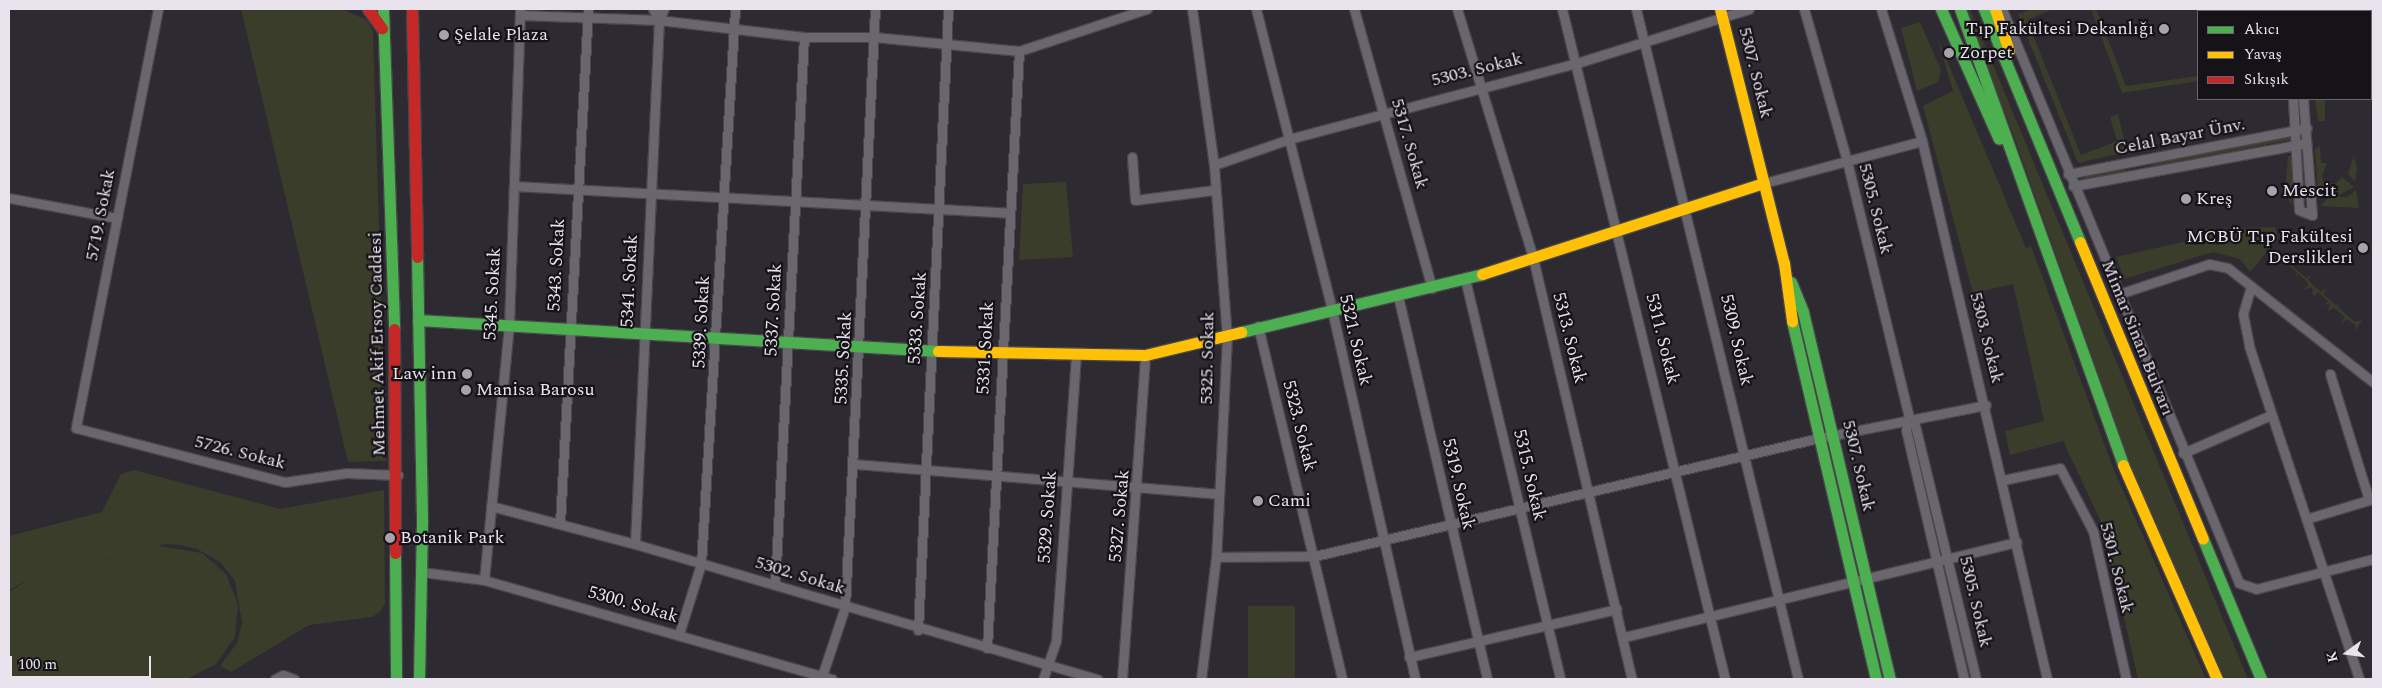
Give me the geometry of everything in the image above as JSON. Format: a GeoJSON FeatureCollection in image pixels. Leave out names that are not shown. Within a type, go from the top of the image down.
{"type":"FeatureCollection","features":[{"type":"Feature","properties":{"kind":"main road"},"geometry":{"type":"LineString","coordinates":[[368,9],[387,37]]}},
{"type":"Feature","properties":{"kind":"main road","name":"Mehmet Akif Ersoy Caddesi"},"geometry":{"type":"LineString","coordinates":[[383,9],[387,37],[398,475],[396,679]]}},
{"type":"Feature","properties":{"kind":"main road"},"geometry":{"type":"LineString","coordinates":[[412,9],[422,572],[419,679]]}},
{"type":"Feature","properties":{"kind":"main road"},"geometry":{"type":"LineString","coordinates":[[1941,9],[2014,173],[2126,474],[2217,679]]}},
{"type":"Feature","properties":{"kind":"main road"},"geometry":{"type":"LineString","coordinates":[[1960,9],[1986,73],[2014,173]]}},
{"type":"Feature","properties":{"kind":"main road","name":"Mimar Sinan Bulvarı"},"geometry":{"type":"LineString","coordinates":[[1984,9],[2195,527],[2261,679]]}},
{"type":"Feature","properties":{"kind":"main road"},"geometry":{"type":"LineString","coordinates":[[1995,9],[2054,178]]}},
{"type":"Feature","properties":{"kind":"main road","name":"5307. Sokak"},"geometry":{"type":"LineString","coordinates":[[1722,13],[1784,263],[1791,315],[1876,679]]}},
{"type":"Feature","properties":{"kind":"main road"},"geometry":{"type":"LineString","coordinates":[[418,320],[644,334],[789,340],[932,351],[1076,355],[1145,354],[1227,336],[1258,326],[1432,288],[1533,258],[1687,206],[1764,183]]}},
{"type":"Feature","properties":{"kind":"main road","name":"5307. Sokak"},"geometry":{"type":"LineString","coordinates":[[1784,263],[1803,312],[1890,679]]}},
{"type":"Feature","properties":{"kind":"street","name":"5719. Sokak"},"geometry":{"type":"LineString","coordinates":[[76,428],[158,9]]}},
{"type":"Feature","properties":{"kind":"street"},"geometry":{"type":"LineString","coordinates":[[653,9],[659,20]]}},
{"type":"Feature","properties":{"kind":"street"},"geometry":{"type":"LineString","coordinates":[[659,20],[664,9]]}},
{"type":"Feature","properties":{"kind":"street","name":"5339. Sokak"},"geometry":{"type":"LineString","coordinates":[[679,634],[701,564],[718,336],[734,9]]}},
{"type":"Feature","properties":{"kind":"street","name":"5335. Sokak"},"geometry":{"type":"LineString","coordinates":[[822,676],[845,607],[861,345],[875,9]]}},
{"type":"Feature","properties":{"kind":"street","name":"5333. Sokak"},"geometry":{"type":"LineString","coordinates":[[918,630],[925,468],[941,210],[948,9]]}},
{"type":"Feature","properties":{"kind":"street"},"geometry":{"type":"LineString","coordinates":[[520,12],[587,13],[733,27],[804,37],[874,38],[948,43],[1019,51],[1147,9]]}},
{"type":"Feature","properties":{"kind":"street","name":"5325. Sokak"},"geometry":{"type":"LineString","coordinates":[[1192,9],[1214,165],[1214,190],[1227,336],[1216,557],[1201,679]]}},
{"type":"Feature","properties":{"kind":"street","name":"5321. Sokak"},"geometry":{"type":"LineString","coordinates":[[1256,9],[1332,310],[1415,679]]}},
{"type":"Feature","properties":{"kind":"street","name":"5317. Sokak"},"geometry":{"type":"LineString","coordinates":[[1354,9],[1432,288]]}},
{"type":"Feature","properties":{"kind":"street","name":"5313. Sokak"},"geometry":{"type":"LineString","coordinates":[[1457,9],[1478,85],[1533,258],[1624,636],[1632,679]]}},
{"type":"Feature","properties":{"kind":"street","name":"5311. Sokak"},"geometry":{"type":"LineString","coordinates":[[1562,9],[1678,471],[1724,679]]}},
{"type":"Feature","properties":{"kind":"street","name":"5309. Sokak"},"geometry":{"type":"LineString","coordinates":[[1636,9],[1687,206],[1798,679]]}},
{"type":"Feature","properties":{"kind":"street","name":"5303. Sokak"},"geometry":{"type":"LineString","coordinates":[[1214,165],[1289,139],[1478,85],[1577,63],[1646,43],[1722,13],[1750,9]]}},
{"type":"Feature","properties":{"kind":"street","name":"5305. Sokak"},"geometry":{"type":"LineString","coordinates":[[1804,9],[1847,161],[1909,418],[1906,430],[1964,679]]}},
{"type":"Feature","properties":{"kind":"street","name":"5303. Sokak"},"geometry":{"type":"LineString","coordinates":[[1881,9],[1922,140],[1986,405],[2047,679]]}},
{"type":"Feature","properties":{"kind":"street"},"geometry":{"type":"LineString","coordinates":[[2002,9],[2204,504],[2245,589],[2256,589],[2322,569],[2373,559]]}},
{"type":"Feature","properties":{"kind":"street","name":"5345. Sokak"},"geometry":{"type":"LineString","coordinates":[[484,580],[509,325],[520,12]]}},
{"type":"Feature","properties":{"kind":"street","name":"5343. Sokak"},"geometry":{"type":"LineString","coordinates":[[560,524],[587,13]]}},
{"type":"Feature","properties":{"kind":"street","name":"5341. Sokak"},"geometry":{"type":"LineString","coordinates":[[635,544],[659,20]]}},
{"type":"Feature","properties":{"kind":"street","name":"5337. Sokak"},"geometry":{"type":"LineString","coordinates":[[775,584],[804,37]]}},
{"type":"Feature","properties":{"kind":"street","name":"5331. Sokak"},"geometry":{"type":"LineString","coordinates":[[987,648],[1019,51]]}},
{"type":"Feature","properties":{"kind":"street"},"geometry":{"type":"LineString","coordinates":[[2294,100],[2302,128],[2308,143],[2312,214],[2299,210],[2298,144],[2302,128],[2303,100]]}},
{"type":"Feature","properties":{"kind":"street","name":"Celal Bayar Ünv."},"geometry":{"type":"LineString","coordinates":[[2068,174],[2138,162],[2302,128]]}},
{"type":"Feature","properties":{"kind":"street"},"geometry":{"type":"LineString","coordinates":[[1764,183],[1922,140]]}},
{"type":"Feature","properties":{"kind":"street","name":"Celal Bayar Ünv."},"geometry":{"type":"LineString","coordinates":[[2073,186],[2308,143]]}},
{"type":"Feature","properties":{"kind":"street"},"geometry":{"type":"LineString","coordinates":[[1132,157],[1135,200],[1214,190]]}},
{"type":"Feature","properties":{"kind":"street"},"geometry":{"type":"LineString","coordinates":[[2138,162],[2139,173]]}},
{"type":"Feature","properties":{"kind":"street"},"geometry":{"type":"LineString","coordinates":[[514,186],[577,191],[796,200],[1009,213]]}},
{"type":"Feature","properties":{"kind":"street"},"geometry":{"type":"LineString","coordinates":[[9,198],[117,218]]}},
{"type":"Feature","properties":{"kind":"street"},"geometry":{"type":"LineString","coordinates":[[2119,294],[2209,264],[2228,268],[2373,382]]}},
{"type":"Feature","properties":{"kind":"street","name":"5315. Sokak"},"geometry":{"type":"LineString","coordinates":[[1464,279],[1560,679]]}},
{"type":"Feature","properties":{"kind":"street"},"geometry":{"type":"LineString","coordinates":[[2251,286],[2245,301],[2244,328],[2359,679]]}},
{"type":"Feature","properties":{"kind":"street","name":"5319. Sokak"},"geometry":{"type":"LineString","coordinates":[[1398,296],[1487,679]]}},
{"type":"Feature","properties":{"kind":"street","name":"5323. Sokak"},"geometry":{"type":"LineString","coordinates":[[1258,326],[1315,556],[1342,679]]}},
{"type":"Feature","properties":{"kind":"street","name":"5327. Sokak"},"geometry":{"type":"LineString","coordinates":[[1122,679],[1139,488],[1145,354]]}},
{"type":"Feature","properties":{"kind":"street","name":"5329. Sokak"},"geometry":{"type":"LineString","coordinates":[[1043,679],[1056,641],[1076,355]]}},
{"type":"Feature","properties":{"kind":"street"},"geometry":{"type":"LineString","coordinates":[[2306,518],[2369,500],[2330,374]]}},
{"type":"Feature","properties":{"kind":"street"},"geometry":{"type":"LineString","coordinates":[[1216,557],[1315,556],[1520,508],[1590,494],[1819,438],[1909,418],[1986,405]]}},
{"type":"Feature","properties":{"kind":"street"},"geometry":{"type":"LineString","coordinates":[[2183,453],[2271,415]]}},
{"type":"Feature","properties":{"kind":"street","name":"5305. Sokak"},"geometry":{"type":"LineString","coordinates":[[1909,418],[1916,425],[1976,679]]}},
{"type":"Feature","properties":{"kind":"street","name":"5726. Sokak"},"geometry":{"type":"LineString","coordinates":[[76,428],[285,482],[348,472],[398,475]]}},
{"type":"Feature","properties":{"kind":"street"},"geometry":{"type":"LineString","coordinates":[[855,464],[925,468],[1067,483],[1219,494]]}},
{"type":"Feature","properties":{"kind":"street","name":"5301. Sokak"},"geometry":{"type":"LineString","coordinates":[[2003,480],[2060,468],[2093,531],[2126,679]]}},
{"type":"Feature","properties":{"kind":"street"},"geometry":{"type":"LineString","coordinates":[[2195,527],[2204,504]]}},
{"type":"Feature","properties":{"kind":"street","name":"5302. Sokak"},"geometry":{"type":"LineString","coordinates":[[491,506],[635,544],[775,584],[918,630],[987,648],[1047,667],[1098,679]]}},
{"type":"Feature","properties":{"kind":"street"},"geometry":{"type":"LineString","coordinates":[[1624,636],[1781,600],[2017,542]]}},
{"type":"Feature","properties":{"kind":"street","name":"5300. Sokak"},"geometry":{"type":"LineString","coordinates":[[422,572],[484,580],[832,679]]}},
{"type":"Feature","properties":{"kind":"street"},"geometry":{"type":"LineString","coordinates":[[1409,656],[1617,609]]}},
{"type":"Feature","properties":{"kind":"street"},"geometry":{"type":"LineString","coordinates":[[275,679],[283,675],[294,679]]}},
{"type":"Feature","properties":{"kind":"green space"},"geometry":{"type":"Polygon","coordinates":[[[241,9],[341,9],[367,20],[373,31],[386,461],[348,462],[241,9]]]}},
{"type":"Feature","properties":{"kind":"green space"},"geometry":{"type":"Polygon","coordinates":[[[1962,9],[1970,9],[2248,679],[2225,679],[2133,472],[2011,128],[1962,9]]]}},
{"type":"Feature","properties":{"kind":"green space"},"geometry":{"type":"Polygon","coordinates":[[[2032,9],[2053,9],[2027,20],[2081,155],[2117,141],[2110,117],[2118,114],[2127,152],[2078,163],[2018,14],[2032,9]]]}},
{"type":"Feature","properties":{"kind":"green space"},"geometry":{"type":"Polygon","coordinates":[[[2091,9],[2096,9],[2126,86],[2197,76],[2197,81],[2122,93],[2091,9]]]}},
{"type":"Feature","properties":{"kind":"green space"},"geometry":{"type":"Polygon","coordinates":[[[1920,22],[1941,70],[1938,82],[1917,91],[1901,28],[1920,22]]]}},
{"type":"Feature","properties":{"kind":"green space"},"geometry":{"type":"Polygon","coordinates":[[[1937,37],[2026,248],[2031,246],[2114,470],[2206,679],[2138,679],[2103,526],[2063,441],[2010,455],[2005,431],[2044,421],[2013,284],[1973,293],[1923,106],[1953,91],[1937,37]]]}},
{"type":"Feature","properties":{"kind":"green space"},"geometry":{"type":"Polygon","coordinates":[[[2315,100],[2325,100],[2325,121],[2318,121],[2315,100]]]}},
{"type":"Feature","properties":{"kind":"green space"},"geometry":{"type":"Polygon","coordinates":[[[2291,135],[2291,140],[2150,167],[2154,162],[2291,135]]]}},
{"type":"Feature","properties":{"kind":"green space"},"geometry":{"type":"Polygon","coordinates":[[[2320,146],[2321,163],[2327,163],[2322,176],[2326,194],[2318,194],[2315,149],[2320,146]]]}},
{"type":"Feature","properties":{"kind":"green space"},"geometry":{"type":"Polygon","coordinates":[[[2288,156],[2292,156],[2292,206],[2285,193],[2288,156]]]}},
{"type":"Feature","properties":{"kind":"green space"},"geometry":{"type":"Polygon","coordinates":[[[2354,156],[2357,169],[2355,182],[2348,174],[2354,156]]]}},
{"type":"Feature","properties":{"kind":"green space"},"geometry":{"type":"Polygon","coordinates":[[[2125,167],[2126,172],[2084,180],[2083,175],[2125,167]]]}},
{"type":"Feature","properties":{"kind":"green space"},"geometry":{"type":"Polygon","coordinates":[[[2342,177],[2354,187],[2339,195],[2329,192],[2327,183],[2336,183],[2342,177]]]}},
{"type":"Feature","properties":{"kind":"green space"},"geometry":{"type":"Polygon","coordinates":[[[1066,182],[1073,257],[1019,260],[1023,184],[1066,182]]]}},
{"type":"Feature","properties":{"kind":"green space"},"geometry":{"type":"Polygon","coordinates":[[[2356,190],[2359,208],[2320,206],[2330,196],[2347,197],[2356,190]]]}},
{"type":"Feature","properties":{"kind":"green space"},"geometry":{"type":"Polygon","coordinates":[[[2275,227],[2278,239],[2250,272],[2240,259],[2213,252],[2124,279],[2116,257],[2201,238],[2201,229],[2275,227]]]}},
{"type":"Feature","properties":{"kind":"green space"},"geometry":{"type":"Polygon","coordinates":[[[2293,256],[2290,264],[2306,278],[2312,275],[2308,280],[2321,292],[2328,288],[2323,294],[2337,306],[2341,301],[2338,307],[2355,322],[2362,320],[2354,332],[2356,326],[2347,319],[2342,324],[2344,316],[2334,308],[2328,311],[2330,303],[2323,306],[2328,301],[2318,292],[2313,297],[2312,287],[2304,290],[2309,284],[2299,274],[2294,278],[2297,273],[2287,263],[2281,266],[2293,256]]]}},
{"type":"Feature","properties":{"kind":"green space"},"geometry":{"type":"Polygon","coordinates":[[[134,470],[280,509],[384,490],[385,603],[381,611],[372,617],[309,625],[231,672],[220,666],[237,643],[242,623],[235,581],[221,563],[197,549],[166,544],[37,577],[159,546],[202,553],[226,574],[238,604],[235,637],[216,664],[187,679],[9,679],[9,592],[30,579],[9,590],[9,536],[102,512],[121,474],[134,470]]]}},
{"type":"Feature","properties":{"kind":"green space"},"geometry":{"type":"Polygon","coordinates":[[[1248,606],[1295,606],[1295,679],[1248,679],[1248,606]]]}},
{"type":"Feature","properties":{"kind":"traffic: fast"},"geometry":{"type":"LineString","coordinates":[[383,9],[394,329]]}},
{"type":"Feature","properties":{"kind":"traffic: fast"},"geometry":{"type":"LineString","coordinates":[[1941,9],[1999,139]]}},
{"type":"Feature","properties":{"kind":"traffic: fast"},"geometry":{"type":"LineString","coordinates":[[1960,9],[2123,465]]}},
{"type":"Feature","properties":{"kind":"traffic: fast"},"geometry":{"type":"LineString","coordinates":[[1984,9],[2080,242]]}},
{"type":"Feature","properties":{"kind":"traffic: fast"},"geometry":{"type":"LineString","coordinates":[[417,257],[422,522],[419,679]]}},
{"type":"Feature","properties":{"kind":"traffic: fast"},"geometry":{"type":"LineString","coordinates":[[1241,332],[1482,274]]}},
{"type":"Feature","properties":{"kind":"traffic: fast"},"geometry":{"type":"LineString","coordinates":[[1791,282],[1803,312],[1890,679]]}},
{"type":"Feature","properties":{"kind":"traffic: fast"},"geometry":{"type":"LineString","coordinates":[[418,320],[938,351]]}},
{"type":"Feature","properties":{"kind":"traffic: fast"},"geometry":{"type":"LineString","coordinates":[[1792,321],[1876,679]]}},
{"type":"Feature","properties":{"kind":"traffic: fast"},"geometry":{"type":"LineString","coordinates":[[2203,539],[2261,679]]}},
{"type":"Feature","properties":{"kind":"traffic: fast"},"geometry":{"type":"LineString","coordinates":[[395,553],[396,679]]}},
{"type":"Feature","properties":{"kind":"traffic: slow"},"geometry":{"type":"LineString","coordinates":[[1720,9],[1784,263],[1792,321]]}},
{"type":"Feature","properties":{"kind":"traffic: slow"},"geometry":{"type":"LineString","coordinates":[[1995,9],[2009,51]]}},
{"type":"Feature","properties":{"kind":"traffic: slow"},"geometry":{"type":"LineString","coordinates":[[1482,274],[1764,183]]}},
{"type":"Feature","properties":{"kind":"traffic: slow"},"geometry":{"type":"LineString","coordinates":[[2080,242],[2203,539]]}},
{"type":"Feature","properties":{"kind":"traffic: slow"},"geometry":{"type":"LineString","coordinates":[[938,351],[1145,355],[1241,332]]}},
{"type":"Feature","properties":{"kind":"traffic: slow"},"geometry":{"type":"LineString","coordinates":[[2123,465],[2217,679]]}},
{"type":"Feature","properties":{"kind":"traffic: jam"},"geometry":{"type":"LineString","coordinates":[[368,9],[382,28]]}},
{"type":"Feature","properties":{"kind":"traffic: jam"},"geometry":{"type":"LineString","coordinates":[[412,9],[417,257]]}},
{"type":"Feature","properties":{"kind":"traffic: jam"},"geometry":{"type":"LineString","coordinates":[[394,329],[395,553]]}},
{"type":"Feature","properties":{"kind":"place","name":"Tıp Fakültesi Dekanlığı"},"geometry":{"type":"Point","coordinates":[2164,29]}},
{"type":"Feature","properties":{"kind":"place","name":"Şelale Plaza"},"geometry":{"type":"Point","coordinates":[444,35]}},
{"type":"Feature","properties":{"kind":"place","name":"Zorpet"},"geometry":{"type":"Point","coordinates":[1949,53]}},
{"type":"Feature","properties":{"kind":"place","name":"Mescit"},"geometry":{"type":"Point","coordinates":[2272,191]}},
{"type":"Feature","properties":{"kind":"place","name":"Kreş"},"geometry":{"type":"Point","coordinates":[2186,199]}},
{"type":"Feature","properties":{"kind":"place","name":"MCBÜ Tıp Fakültesi Derslikleri"},"geometry":{"type":"Point","coordinates":[2363,248]}},
{"type":"Feature","properties":{"kind":"place","name":"Law inn"},"geometry":{"type":"Point","coordinates":[467,374]}},
{"type":"Feature","properties":{"kind":"place","name":"Manisa Barosu"},"geometry":{"type":"Point","coordinates":[466,390]}},
{"type":"Feature","properties":{"kind":"place","name":"Cami"},"geometry":{"type":"Point","coordinates":[1258,501]}},
{"type":"Feature","properties":{"kind":"place","name":"Botanik Park"},"geometry":{"type":"Point","coordinates":[390,538]}}]}
